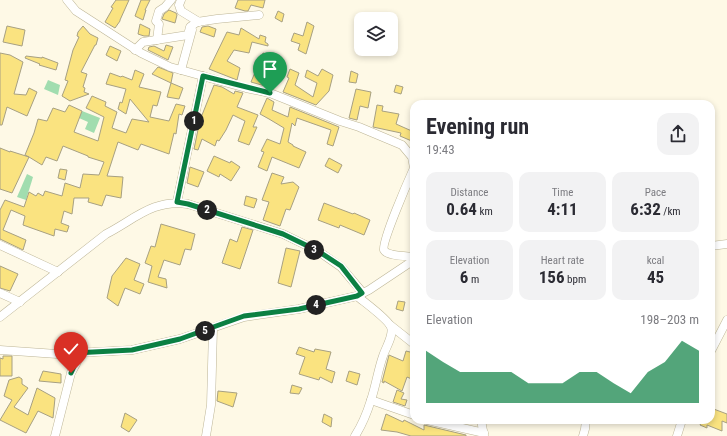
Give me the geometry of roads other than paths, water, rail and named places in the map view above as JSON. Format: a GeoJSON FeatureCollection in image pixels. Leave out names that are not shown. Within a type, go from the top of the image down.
{"type":"FeatureCollection","features":[{"type":"Feature","properties":{"kind":"street"},"geometry":{"type":"LineString","coordinates":[[67,0],[76,10],[135,50],[170,67],[270,93],[402,145],[410,155]]}},
{"type":"Feature","properties":{"kind":"street"},"geometry":{"type":"LineString","coordinates":[[157,40],[159,24],[156,21],[159,11],[171,0]]}},
{"type":"Feature","properties":{"kind":"street"},"geometry":{"type":"LineString","coordinates":[[182,0],[179,5],[181,11],[196,24]]}},
{"type":"Feature","properties":{"kind":"street"},"geometry":{"type":"LineString","coordinates":[[135,50],[143,42],[188,35],[190,27],[196,24],[217,19],[259,15]]}},
{"type":"Feature","properties":{"kind":"street"},"geometry":{"type":"LineString","coordinates":[[181,70],[196,24]]}},
{"type":"Feature","properties":{"kind":"street"},"geometry":{"type":"LineString","coordinates":[[177,202],[203,76]]}},
{"type":"Feature","properties":{"kind":"street"},"geometry":{"type":"LineString","coordinates":[[410,178],[387,234],[383,248],[391,254],[410,256]]}},
{"type":"Feature","properties":{"kind":"street"},"geometry":{"type":"LineString","coordinates":[[0,317],[106,234],[142,212],[157,206],[177,202],[188,204],[283,234],[318,251],[341,266],[360,295],[390,325],[410,341]]}},
{"type":"Feature","properties":{"kind":"street"},"geometry":{"type":"LineString","coordinates":[[715,245],[727,244]]}},
{"type":"Feature","properties":{"kind":"street"},"geometry":{"type":"LineString","coordinates":[[715,245],[727,250]]}},
{"type":"Feature","properties":{"kind":"street"},"geometry":{"type":"LineString","coordinates":[[1,247],[58,272]]}},
{"type":"Feature","properties":{"kind":"street"},"geometry":{"type":"LineString","coordinates":[[0,350],[58,354],[132,350],[180,339],[244,316],[299,309],[360,295],[410,263]]}},
{"type":"Feature","properties":{"kind":"street"},"geometry":{"type":"LineString","coordinates":[[0,293],[20,302]]}},
{"type":"Feature","properties":{"kind":"street"},"geometry":{"type":"LineString","coordinates":[[715,343],[727,320]]}},
{"type":"Feature","properties":{"kind":"street"},"geometry":{"type":"LineString","coordinates":[[355,436],[362,424],[371,400],[383,356],[391,334],[390,325]]}},
{"type":"Feature","properties":{"kind":"street"},"geometry":{"type":"LineString","coordinates":[[206,436],[211,405],[213,328]]}},
{"type":"Feature","properties":{"kind":"street"},"geometry":{"type":"LineString","coordinates":[[55,436],[71,373],[76,362],[74,353]]}},
{"type":"Feature","properties":{"kind":"street"},"geometry":{"type":"LineString","coordinates":[[371,400],[410,414]]}},
{"type":"Feature","properties":{"kind":"street"},"geometry":{"type":"LineString","coordinates":[[443,424],[484,434],[482,424]]}},
{"type":"Feature","properties":{"kind":"street"},"geometry":{"type":"LineString","coordinates":[[583,436],[586,424]]}},
{"type":"Feature","properties":{"kind":"street"},"geometry":{"type":"LineString","coordinates":[[677,436],[681,424]]}}]}
